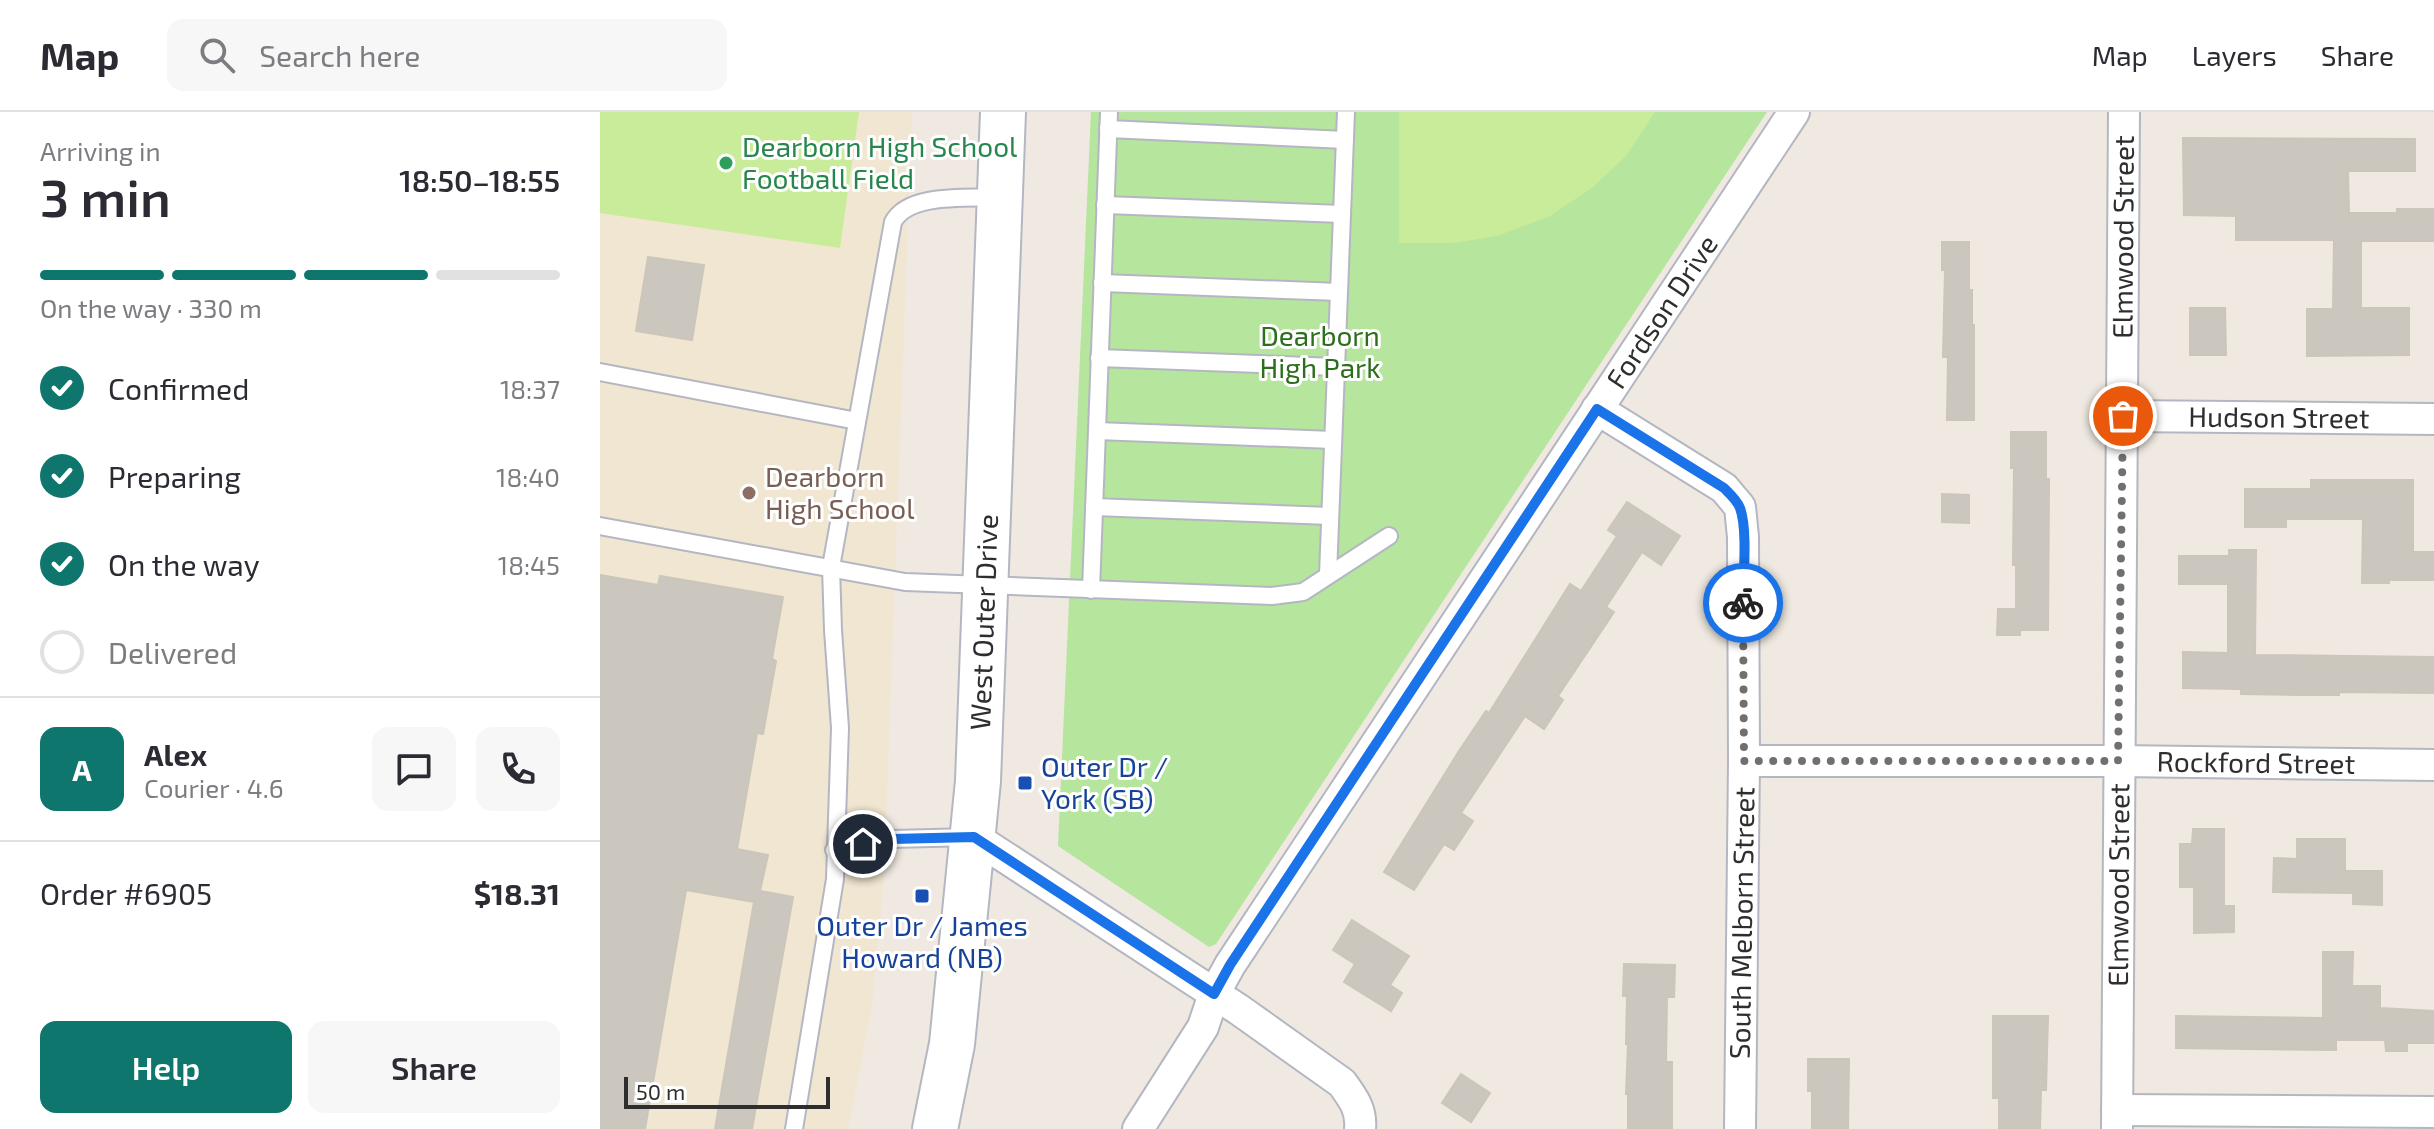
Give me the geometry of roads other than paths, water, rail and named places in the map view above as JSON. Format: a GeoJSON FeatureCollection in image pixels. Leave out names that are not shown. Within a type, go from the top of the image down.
{"type":"FeatureCollection","features":[{"type":"Feature","properties":{"kind":"main road","name":"West Outer Drive"},"geometry":{"type":"LineString","coordinates":[[935,1129],[952,1044],[974,837],[1003,112]]}},
{"type":"Feature","properties":{"kind":"street","name":"Fordson Drive"},"geometry":{"type":"LineString","coordinates":[[1138,1129],[1203,1027],[1214,994],[1230,965],[1794,112]]}},
{"type":"Feature","properties":{"kind":"street","name":"Elmwood Street"},"geometry":{"type":"LineString","coordinates":[[2117,1119],[2124,112]]}},
{"type":"Feature","properties":{"kind":"street","name":"South Melborn Street"},"geometry":{"type":"LineString","coordinates":[[1597,409],[1724,488],[1740,507],[1743,537],[1744,761],[1740,1129]]}},
{"type":"Feature","properties":{"kind":"street","name":"Hudson Street"},"geometry":{"type":"LineString","coordinates":[[2123,416],[2434,419]]}},
{"type":"Feature","properties":{"kind":"street","name":"Rockford Street"},"geometry":{"type":"LineString","coordinates":[[1744,761],[2434,765]]}},
{"type":"Feature","properties":{"kind":"street"},"geometry":{"type":"LineString","coordinates":[[974,837],[1214,994],[1342,1083],[1354,1099],[1361,1117],[1360,1129]]}},
{"type":"Feature","properties":{"kind":"street"},"geometry":{"type":"LineString","coordinates":[[2117,1119],[2434,1112]]}},
{"type":"Feature","properties":{"kind":"lane"},"geometry":{"type":"LineString","coordinates":[[1091,590],[1109,112]]}},
{"type":"Feature","properties":{"kind":"lane"},"geometry":{"type":"LineString","coordinates":[[1328,575],[1346,112]]}},
{"type":"Feature","properties":{"kind":"lane"},"geometry":{"type":"LineString","coordinates":[[1108,129],[1345,140]]}},
{"type":"Feature","properties":{"kind":"lane"},"geometry":{"type":"LineString","coordinates":[[794,1129],[835,879],[840,728],[831,567],[893,222],[896,215],[919,201],[999,197]]}},
{"type":"Feature","properties":{"kind":"lane"},"geometry":{"type":"LineString","coordinates":[[1105,205],[1342,214]]}},
{"type":"Feature","properties":{"kind":"lane"},"geometry":{"type":"LineString","coordinates":[[1102,283],[1339,292]]}},
{"type":"Feature","properties":{"kind":"lane"},"geometry":{"type":"LineString","coordinates":[[1099,358],[1336,367]]}},
{"type":"Feature","properties":{"kind":"lane"},"geometry":{"type":"LineString","coordinates":[[600,372],[857,421]]}},
{"type":"Feature","properties":{"kind":"lane"},"geometry":{"type":"LineString","coordinates":[[1097,431],[1333,440]]}},
{"type":"Feature","properties":{"kind":"lane"},"geometry":{"type":"LineString","coordinates":[[1094,507],[1330,516]]}},
{"type":"Feature","properties":{"kind":"lane"},"geometry":{"type":"LineString","coordinates":[[600,526],[905,582],[1272,596],[1303,592],[1389,536]]}},
{"type":"Feature","properties":{"kind":"lane"},"geometry":{"type":"LineString","coordinates":[[834,850],[892,839],[974,837]]}},
{"type":"Feature","properties":{"kind":"place","name":"Dearborn High School Football Field"},"geometry":{"type":"Point","coordinates":[726,163]}},
{"type":"Feature","properties":{"kind":"place","name":"Dearborn High School"},"geometry":{"type":"Point","coordinates":[749,493]}},
{"type":"Feature","properties":{"kind":"place","name":"Outer Dr / York (SB)"},"geometry":{"type":"Point","coordinates":[1025,783]}},
{"type":"Feature","properties":{"kind":"place","name":"Outer Dr / James Howard (NB)"},"geometry":{"type":"Point","coordinates":[922,896]}},
{"type":"Feature","properties":{"kind":"park label","name":"Dearborn High Park"},"geometry":{"type":"Point","coordinates":[1320,352]}}]}
